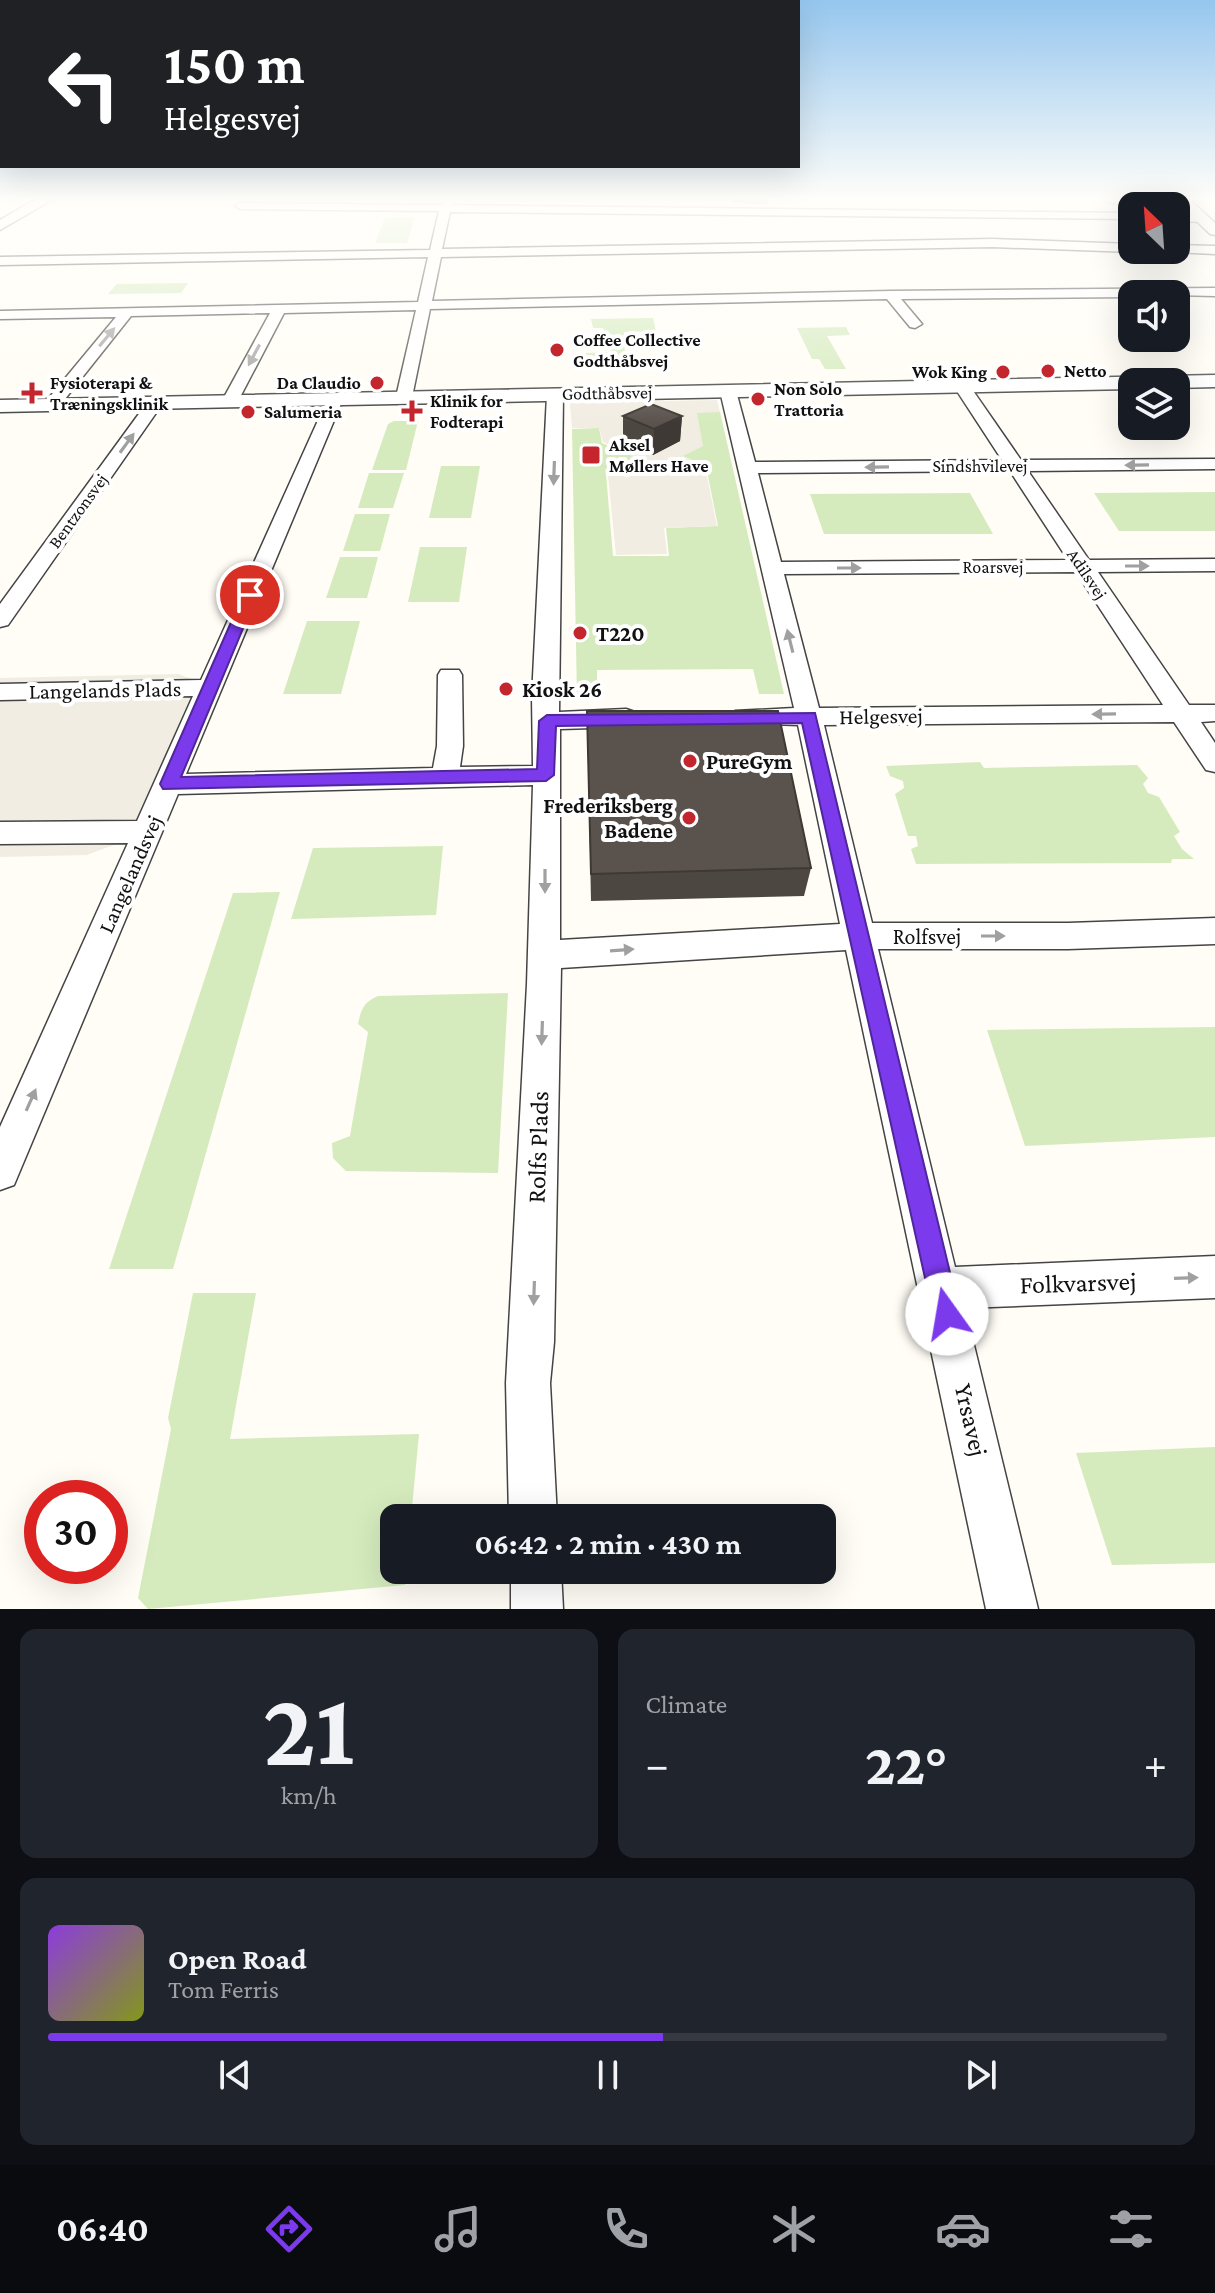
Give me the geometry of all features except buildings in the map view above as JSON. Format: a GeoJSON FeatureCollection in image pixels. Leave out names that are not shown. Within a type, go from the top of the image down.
{"type":"FeatureCollection","features":[{"type":"Feature","properties":{"kind":"street"},"geometry":{"type":"LineString","coordinates":[[404,397],[430,273]]}},
{"type":"Feature","properties":{"kind":"street"},"geometry":{"type":"LineString","coordinates":[[0,315],[891,295],[1215,292]]}},
{"type":"Feature","properties":{"kind":"street"},"geometry":{"type":"LineString","coordinates":[[891,295],[915,324]]}},
{"type":"Feature","properties":{"kind":"street"},"geometry":{"type":"LineString","coordinates":[[230,401],[279,309]]}},
{"type":"Feature","properties":{"kind":"street"},"geometry":{"type":"LineString","coordinates":[[51,405],[127,312]]}},
{"type":"Feature","properties":{"kind":"street","name":"Godthåbsvej"},"geometry":{"type":"LineString","coordinates":[[0,406],[1215,381]]}},
{"type":"Feature","properties":{"kind":"street","name":"Adilsvej"},"geometry":{"type":"LineString","coordinates":[[961,385],[1215,763]]}},
{"type":"Feature","properties":{"kind":"street"},"geometry":{"type":"LineString","coordinates":[[728,391],[809,717]]}},
{"type":"Feature","properties":{"kind":"street"},"geometry":{"type":"LineString","coordinates":[[169,784],[546,775],[544,697],[555,395]]}},
{"type":"Feature","properties":{"kind":"street","name":"Langelandsvej"},"geometry":{"type":"LineString","coordinates":[[0,1171],[335,399]]}},
{"type":"Feature","properties":{"kind":"street","name":"Bentzonsvej"},"geometry":{"type":"LineString","coordinates":[[0,620],[155,403]]}},
{"type":"Feature","properties":{"kind":"street","name":"Sindshvilevej"},"geometry":{"type":"LineString","coordinates":[[746,468],[1215,464]]}},
{"type":"Feature","properties":{"kind":"street","name":"Roarsvej"},"geometry":{"type":"LineString","coordinates":[[771,568],[1215,565]]}},
{"type":"Feature","properties":{"kind":"street"},"geometry":{"type":"LineString","coordinates":[[445,777],[450,746],[450,675]]}},
{"type":"Feature","properties":{"kind":"street","name":"Langelands Plads"},"geometry":{"type":"LineString","coordinates":[[0,692],[210,688]]}},
{"type":"Feature","properties":{"kind":"street","name":"Helgesvej"},"geometry":{"type":"LineString","coordinates":[[724,717],[1215,713]]}},
{"type":"Feature","properties":{"kind":"street","name":"Yrsavej"},"geometry":{"type":"LineString","coordinates":[[809,717],[1012,1609]]}},
{"type":"Feature","properties":{"kind":"street"},"geometry":{"type":"LineString","coordinates":[[547,721],[652,718]]}},
{"type":"Feature","properties":{"kind":"street","name":"Rolfs Plads"},"geometry":{"type":"LineString","coordinates":[[532,1504],[528,1383],[533,1327],[546,775]]}},
{"type":"Feature","properties":{"kind":"street"},"geometry":{"type":"LineString","coordinates":[[0,833],[149,832]]}},
{"type":"Feature","properties":{"kind":"street","name":"Rolfsvej"},"geometry":{"type":"LineString","coordinates":[[544,955],[857,936],[1068,936],[1215,931]]}},
{"type":"Feature","properties":{"kind":"street","name":"Folkvarsvej"},"geometry":{"type":"LineString","coordinates":[[941,1288],[1215,1277]]}},
{"type":"Feature","properties":{"kind":"street"},"geometry":{"type":"LineString","coordinates":[[536,1584],[537,1609]]}},
{"type":"Feature","properties":{"kind":"green space"},"geometry":{"type":"Polygon","coordinates":[[[188,283],[181,293],[108,294],[117,284],[188,283]]]}},
{"type":"Feature","properties":{"kind":"green space"},"geometry":{"type":"Polygon","coordinates":[[[653,318],[656,331],[624,332],[625,357],[586,357],[586,353],[611,352],[610,333],[605,333],[603,328],[593,328],[591,319],[653,318]]]}},
{"type":"Feature","properties":{"kind":"green space"},"geometry":{"type":"Polygon","coordinates":[[[846,327],[850,335],[827,336],[846,369],[825,369],[819,359],[812,359],[797,328],[846,327]]]}},
{"type":"Feature","properties":{"kind":"green space","name":"Aksel Møllers Have"},"geometry":{"type":"Polygon","coordinates":[[[697,412],[720,412],[784,694],[759,694],[753,669],[597,670],[597,698],[577,698],[572,429],[599,428],[602,443],[638,458],[606,474],[613,556],[669,556],[666,528],[718,526],[706,466],[682,456],[697,412]]]}},
{"type":"Feature","properties":{"kind":"green space"},"geometry":{"type":"Polygon","coordinates":[[[418,421],[406,470],[372,470],[388,424],[418,421]]]}},
{"type":"Feature","properties":{"kind":"green space"},"geometry":{"type":"Polygon","coordinates":[[[441,466],[480,466],[471,518],[429,518],[441,466]]]}},
{"type":"Feature","properties":{"kind":"green space"},"geometry":{"type":"Polygon","coordinates":[[[369,473],[404,473],[393,508],[358,508],[369,473]]]}},
{"type":"Feature","properties":{"kind":"green space"},"geometry":{"type":"Polygon","coordinates":[[[1215,492],[1215,531],[1119,531],[1094,493],[1215,492]]]}},
{"type":"Feature","properties":{"kind":"green space"},"geometry":{"type":"Polygon","coordinates":[[[970,493],[993,534],[824,534],[810,494],[970,493]]]}},
{"type":"Feature","properties":{"kind":"green space"},"geometry":{"type":"Polygon","coordinates":[[[355,514],[390,514],[380,551],[343,551],[355,514]]]}},
{"type":"Feature","properties":{"kind":"green space"},"geometry":{"type":"Polygon","coordinates":[[[420,547],[467,547],[459,602],[408,602],[420,547]]]}},
{"type":"Feature","properties":{"kind":"green space"},"geometry":{"type":"Polygon","coordinates":[[[340,557],[378,557],[367,598],[326,598],[340,557]]]}},
{"type":"Feature","properties":{"kind":"green space"},"geometry":{"type":"Polygon","coordinates":[[[307,621],[360,621],[341,694],[283,694],[307,621]]]}},
{"type":"Feature","properties":{"kind":"green space"},"geometry":{"type":"Polygon","coordinates":[[[980,762],[984,768],[1137,765],[1148,778],[1143,784],[1148,793],[1159,797],[1180,832],[1174,836],[1182,849],[1194,859],[1172,859],[1171,863],[916,864],[911,849],[918,846],[916,836],[908,836],[895,794],[904,788],[903,781],[890,776],[886,766],[980,762]]]}},
{"type":"Feature","properties":{"kind":"green space"},"geometry":{"type":"Polygon","coordinates":[[[443,846],[436,915],[291,919],[313,848],[443,846]]]}},
{"type":"Feature","properties":{"kind":"green space"},"geometry":{"type":"Polygon","coordinates":[[[280,892],[173,1269],[109,1269],[233,893],[280,892]]]}},
{"type":"Feature","properties":{"kind":"green space"},"geometry":{"type":"Polygon","coordinates":[[[508,993],[498,1173],[346,1171],[333,1158],[332,1143],[350,1136],[368,1032],[358,1024],[366,1004],[378,996],[508,993]]]}},
{"type":"Feature","properties":{"kind":"green space"},"geometry":{"type":"Polygon","coordinates":[[[1215,1027],[1215,1137],[1025,1146],[987,1030],[1215,1027]]]}},
{"type":"Feature","properties":{"kind":"green space"},"geometry":{"type":"Polygon","coordinates":[[[193,1293],[256,1293],[230,1439],[419,1434],[412,1504],[380,1504],[380,1584],[405,1585],[148,1609],[138,1598],[171,1429],[168,1418],[193,1293]]]}},
{"type":"Feature","properties":{"kind":"green space"},"geometry":{"type":"Polygon","coordinates":[[[1215,1447],[1215,1563],[1112,1565],[1076,1453],[1215,1447]]]}},
{"type":"Feature","properties":{"kind":"shaded area"},"geometry":{"type":"Polygon","coordinates":[[[717,400],[720,412],[697,413],[703,446],[683,456],[705,466],[717,526],[664,528],[667,554],[616,555],[608,475],[639,459],[603,442],[599,428],[572,428],[570,403],[717,400]]]}},
{"type":"Feature","properties":{"kind":"shaded area"},"geometry":{"type":"Polygon","coordinates":[[[179,674],[198,682],[135,837],[87,855],[0,857],[0,678],[179,674]]]}},
{"type":"Feature","properties":{"kind":"place","name":"Coffee Collective Godthåbsvej"},"geometry":{"type":"Point","coordinates":[557,350]}},
{"type":"Feature","properties":{"kind":"place","name":"Netto"},"geometry":{"type":"Point","coordinates":[1048,371]}},
{"type":"Feature","properties":{"kind":"place","name":"Wok King"},"geometry":{"type":"Point","coordinates":[1003,372]}},
{"type":"Feature","properties":{"kind":"place","name":"Da Claudio"},"geometry":{"type":"Point","coordinates":[377,383]}},
{"type":"Feature","properties":{"kind":"place","name":"Fysioterapi & Træningsklinik"},"geometry":{"type":"Point","coordinates":[32,393]}},
{"type":"Feature","properties":{"kind":"place","name":"Non Solo Trattoria"},"geometry":{"type":"Point","coordinates":[758,399]}},
{"type":"Feature","properties":{"kind":"place","name":"Klinik for Fodterapi"},"geometry":{"type":"Point","coordinates":[412,411]}},
{"type":"Feature","properties":{"kind":"place","name":"Salumeria"},"geometry":{"type":"Point","coordinates":[248,412]}},
{"type":"Feature","properties":{"kind":"place","name":"Aksel Møllers Have"},"geometry":{"type":"Point","coordinates":[591,455]}},
{"type":"Feature","properties":{"kind":"place","name":"T220"},"geometry":{"type":"Point","coordinates":[580,633]}},
{"type":"Feature","properties":{"kind":"place","name":"Kiosk 26"},"geometry":{"type":"Point","coordinates":[506,689]}},
{"type":"Feature","properties":{"kind":"place","name":"PureGym"},"geometry":{"type":"Point","coordinates":[690,761]}},
{"type":"Feature","properties":{"kind":"place","name":"Frederiksberg Badene"},"geometry":{"type":"Point","coordinates":[689,818]}},
{"type":"Feature","properties":{"kind":"route"},"geometry":{"type":"LineString","coordinates":[[250,595],[169,784],[546,775],[547,721],[809,717],[857,936],[947,1314]]}}]}
